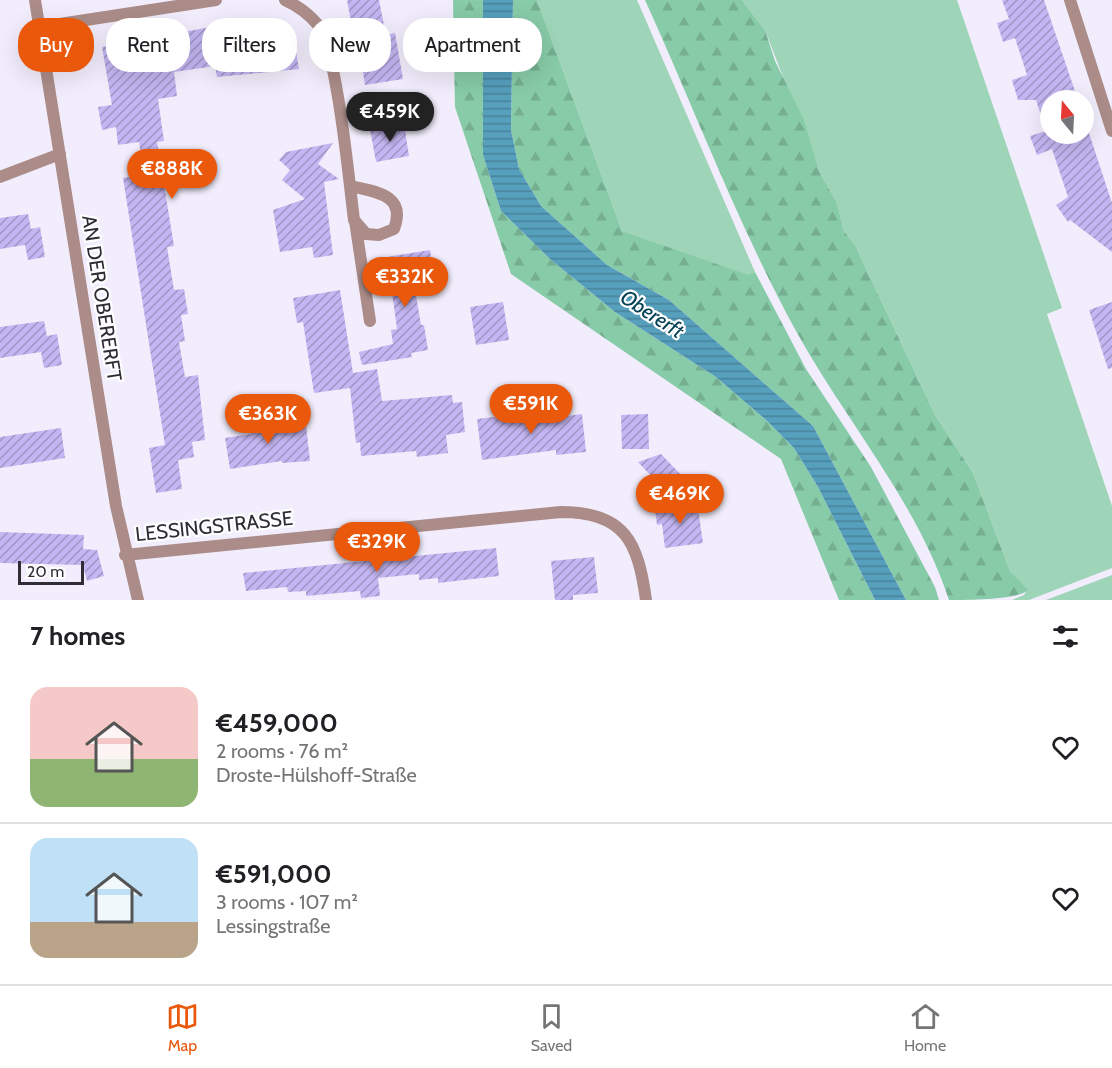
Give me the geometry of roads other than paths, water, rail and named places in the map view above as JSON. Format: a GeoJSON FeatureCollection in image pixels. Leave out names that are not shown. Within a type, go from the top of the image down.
{"type":"FeatureCollection","features":[{"type":"Feature","properties":{"kind":"street","name":"AN DER OBERERFT"},"geometry":{"type":"LineString","coordinates":[[35,0],[38,18]]}},
{"type":"Feature","properties":{"kind":"street"},"geometry":{"type":"LineString","coordinates":[[94,19],[216,0]]}},
{"type":"Feature","properties":{"kind":"street"},"geometry":{"type":"LineString","coordinates":[[285,0],[309,15],[324,36],[331,63],[370,321]]}},
{"type":"Feature","properties":{"kind":"street"},"geometry":{"type":"LineString","coordinates":[[1070,0],[1112,131]]}},
{"type":"Feature","properties":{"kind":"street","name":"AN DER OBERERFT"},"geometry":{"type":"LineString","coordinates":[[47,72],[125,555],[138,600]]}},
{"type":"Feature","properties":{"kind":"street"},"geometry":{"type":"LineString","coordinates":[[0,177],[60,154]]}},
{"type":"Feature","properties":{"kind":"street"},"geometry":{"type":"LineString","coordinates":[[350,186],[377,192],[390,198],[396,206],[398,219],[394,229],[379,235],[366,234],[354,220]]}},
{"type":"Feature","properties":{"kind":"street","name":"LESSINGSTRASSE"},"geometry":{"type":"LineString","coordinates":[[125,555],[561,512],[583,512],[605,518],[623,532],[636,557],[646,600]]}},
{"type":"Feature","properties":{"kind":"water"},"geometry":{"type":"Polygon","coordinates":[[[483,0],[513,0],[513,18],[483,18],[483,0]]]}},
{"type":"Feature","properties":{"kind":"water","name":"Obererft"},"geometry":{"type":"Polygon","coordinates":[[[483,72],[512,72],[511,130],[519,169],[541,206],[607,265],[669,300],[813,426],[906,600],[875,600],[818,487],[794,448],[765,419],[716,377],[615,312],[550,259],[501,211],[483,155],[483,72]]]}}]}
